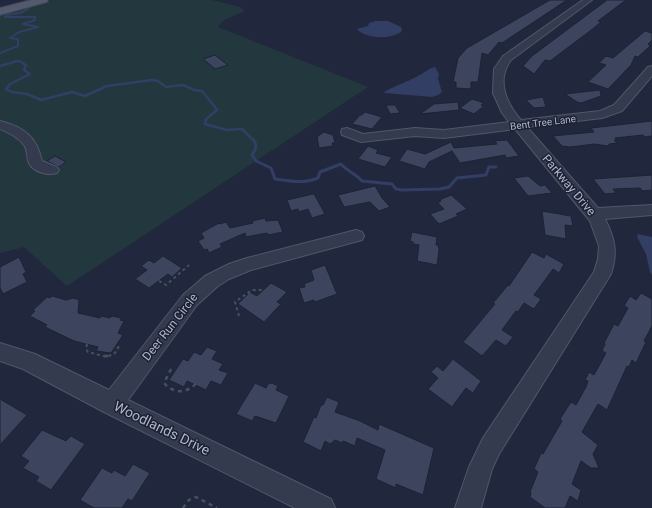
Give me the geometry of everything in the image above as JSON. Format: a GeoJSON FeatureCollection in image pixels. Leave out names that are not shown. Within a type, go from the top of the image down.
{"type":"FeatureCollection","features":[{"type":"Feature","properties":{"kind":"main road"},"geometry":{"type":"LineString","coordinates":[[0,12],[42,0]]}},
{"type":"Feature","properties":{"kind":"street","name":"Parkway Drive"},"geometry":{"type":"LineString","coordinates":[[468,508],[480,467],[491,446],[602,274],[606,265],[608,246],[606,237],[595,214],[508,113],[499,93],[498,84],[499,69],[511,53],[588,0]]}},
{"type":"Feature","properties":{"kind":"street","name":"Bent Tree Lane"},"geometry":{"type":"LineString","coordinates":[[347,132],[362,138],[415,132],[444,134],[518,126],[609,113],[618,108],[652,69]]}},
{"type":"Feature","properties":{"kind":"street"},"geometry":{"type":"LineString","coordinates":[[640,83],[652,86]]}},
{"type":"Feature","properties":{"kind":"street"},"geometry":{"type":"LineString","coordinates":[[0,125],[15,131],[26,139],[34,150],[35,162],[38,165],[52,170]]}},
{"type":"Feature","properties":{"kind":"street"},"geometry":{"type":"LineString","coordinates":[[595,214],[652,210]]}},
{"type":"Feature","properties":{"kind":"street","name":"Deer Run Circle"},"geometry":{"type":"LineString","coordinates":[[112,404],[190,300],[200,289],[213,279],[240,266],[356,236]]}},
{"type":"Feature","properties":{"kind":"street","name":"Woodlands Drive"},"geometry":{"type":"LineString","coordinates":[[0,352],[28,361],[322,508]]}},
{"type":"Feature","properties":{"kind":"path"},"geometry":{"type":"LineString","coordinates":[[159,281],[166,285],[189,265]]}},
{"type":"Feature","properties":{"kind":"path"},"geometry":{"type":"LineString","coordinates":[[239,316],[235,302],[246,292],[257,288],[264,290]]}},
{"type":"Feature","properties":{"kind":"path"},"geometry":{"type":"LineString","coordinates":[[87,344],[86,348],[88,352],[107,357],[112,355],[119,346]]}},
{"type":"Feature","properties":{"kind":"path"},"geometry":{"type":"LineString","coordinates":[[171,369],[164,379],[164,384],[170,389],[179,391],[188,390],[195,386],[198,382]]}},
{"type":"Feature","properties":{"kind":"path"},"geometry":{"type":"LineString","coordinates":[[183,508],[189,500],[196,497],[217,508]]}},
{"type":"Feature","properties":{"kind":"shaded area"},"geometry":{"type":"Polygon","coordinates":[[[51,0],[212,0],[240,7],[245,11],[224,20],[218,27],[368,87],[67,286],[24,247],[0,253],[0,14],[51,0]]]}},
{"type":"Feature","properties":{"kind":"water"},"geometry":{"type":"Polygon","coordinates":[[[376,21],[388,21],[401,27],[402,31],[392,36],[379,37],[366,35],[357,29],[368,26],[369,23],[376,21]]]}},
{"type":"Feature","properties":{"kind":"water"},"geometry":{"type":"Polygon","coordinates":[[[435,67],[439,74],[438,79],[442,92],[438,95],[432,97],[384,92],[412,79],[435,67]]]}},
{"type":"Feature","properties":{"kind":"water"},"geometry":{"type":"Polygon","coordinates":[[[638,234],[652,237],[652,275],[646,254],[637,237],[638,234]]]}},
{"type":"Feature","properties":{"kind":"building"},"geometry":{"type":"Polygon","coordinates":[[[550,0],[567,0],[502,43],[499,42],[488,55],[482,53],[478,82],[471,82],[471,89],[456,88],[456,82],[453,82],[458,58],[467,48],[550,0]]]}},
{"type":"Feature","properties":{"kind":"building"},"geometry":{"type":"Polygon","coordinates":[[[607,0],[626,0],[598,21],[601,22],[590,31],[550,61],[545,60],[534,74],[523,66],[532,56],[607,0]]]}},
{"type":"Feature","properties":{"kind":"building"},"geometry":{"type":"Polygon","coordinates":[[[645,31],[652,33],[652,40],[648,44],[650,46],[638,57],[635,56],[631,65],[608,89],[588,82],[606,65],[599,63],[606,56],[613,58],[645,31]]]}},
{"type":"Feature","properties":{"kind":"building"},"geometry":{"type":"Polygon","coordinates":[[[215,55],[228,65],[215,69],[203,59],[215,55]]]}},
{"type":"Feature","properties":{"kind":"building"},"geometry":{"type":"Polygon","coordinates":[[[600,90],[601,96],[581,103],[565,94],[600,90]]]}},
{"type":"Feature","properties":{"kind":"building"},"geometry":{"type":"Polygon","coordinates":[[[543,97],[546,107],[534,108],[526,100],[543,97]]]}},
{"type":"Feature","properties":{"kind":"building"},"geometry":{"type":"Polygon","coordinates":[[[472,99],[484,103],[481,105],[484,106],[474,114],[460,108],[472,99]]]}},
{"type":"Feature","properties":{"kind":"building"},"geometry":{"type":"Polygon","coordinates":[[[458,102],[459,110],[420,114],[434,104],[458,102]]]}},
{"type":"Feature","properties":{"kind":"building"},"geometry":{"type":"Polygon","coordinates":[[[386,105],[395,105],[400,113],[390,114],[386,105]]]}},
{"type":"Feature","properties":{"kind":"building"},"geometry":{"type":"Polygon","coordinates":[[[365,112],[382,117],[372,129],[352,124],[365,112]]]}},
{"type":"Feature","properties":{"kind":"building"},"geometry":{"type":"Polygon","coordinates":[[[652,121],[652,136],[645,137],[643,135],[615,138],[617,140],[614,140],[617,143],[609,144],[608,146],[594,144],[570,147],[562,146],[553,136],[594,132],[591,128],[652,121]]]}},
{"type":"Feature","properties":{"kind":"building"},"geometry":{"type":"Polygon","coordinates":[[[324,132],[333,135],[335,143],[332,143],[333,146],[319,148],[317,137],[324,132]]]}},
{"type":"Feature","properties":{"kind":"building"},"geometry":{"type":"Polygon","coordinates":[[[507,140],[519,156],[506,158],[505,155],[460,163],[452,151],[429,162],[425,169],[399,161],[407,149],[425,154],[451,142],[454,148],[497,144],[495,141],[507,140]]]}},
{"type":"Feature","properties":{"kind":"building"},"geometry":{"type":"Polygon","coordinates":[[[368,146],[378,150],[376,153],[392,157],[385,167],[358,159],[368,146]]]}},
{"type":"Feature","properties":{"kind":"building"},"geometry":{"type":"Polygon","coordinates":[[[55,156],[66,162],[59,167],[47,161],[55,156]]]}},
{"type":"Feature","properties":{"kind":"building"},"geometry":{"type":"Polygon","coordinates":[[[652,175],[652,190],[643,191],[640,188],[613,189],[616,193],[605,194],[593,179],[652,175]]]}},
{"type":"Feature","properties":{"kind":"building"},"geometry":{"type":"Polygon","coordinates":[[[528,176],[540,186],[545,185],[552,193],[528,196],[514,178],[528,176]]]}},
{"type":"Feature","properties":{"kind":"building"},"geometry":{"type":"Polygon","coordinates":[[[375,186],[382,198],[390,207],[379,211],[370,202],[344,207],[338,195],[375,186]]]}},
{"type":"Feature","properties":{"kind":"building"},"geometry":{"type":"Polygon","coordinates":[[[314,194],[325,214],[312,218],[308,209],[299,212],[298,209],[291,211],[287,200],[314,194]]]}},
{"type":"Feature","properties":{"kind":"building"},"geometry":{"type":"Polygon","coordinates":[[[451,195],[467,209],[456,214],[458,216],[439,224],[430,214],[444,209],[438,203],[441,201],[439,200],[451,195]]]}},
{"type":"Feature","properties":{"kind":"building"},"geometry":{"type":"Polygon","coordinates":[[[542,211],[571,216],[573,226],[565,225],[566,239],[545,235],[542,211]]]}},
{"type":"Feature","properties":{"kind":"building"},"geometry":{"type":"Polygon","coordinates":[[[265,218],[266,221],[278,220],[283,232],[246,237],[245,233],[220,244],[222,247],[209,253],[207,249],[204,250],[198,241],[204,238],[201,233],[219,223],[226,222],[230,228],[253,223],[252,221],[265,218]]]}},
{"type":"Feature","properties":{"kind":"building"},"geometry":{"type":"Polygon","coordinates":[[[412,232],[437,237],[436,245],[438,245],[439,250],[437,265],[417,261],[419,245],[413,244],[413,242],[410,241],[412,232]]]}},
{"type":"Feature","properties":{"kind":"building"},"geometry":{"type":"Polygon","coordinates":[[[532,252],[544,258],[546,254],[564,264],[559,273],[553,269],[534,295],[541,299],[534,309],[524,303],[502,330],[513,337],[506,346],[496,340],[482,356],[463,342],[495,304],[493,303],[508,285],[509,286],[532,252]]]}},
{"type":"Feature","properties":{"kind":"building"},"geometry":{"type":"Polygon","coordinates":[[[163,256],[182,268],[172,277],[168,274],[149,288],[135,279],[147,270],[141,266],[149,260],[154,263],[163,256]]]}},
{"type":"Feature","properties":{"kind":"building"},"geometry":{"type":"Polygon","coordinates":[[[19,257],[26,272],[23,274],[27,282],[3,294],[0,288],[0,267],[19,257]]]}},
{"type":"Feature","properties":{"kind":"building"},"geometry":{"type":"Polygon","coordinates":[[[325,265],[337,294],[315,302],[314,300],[304,303],[299,288],[305,287],[304,284],[314,280],[311,270],[325,265]]]}},
{"type":"Feature","properties":{"kind":"building"},"geometry":{"type":"Polygon","coordinates":[[[271,283],[287,292],[277,302],[281,304],[264,322],[238,304],[250,292],[257,296],[271,283]]]}},
{"type":"Feature","properties":{"kind":"building"},"geometry":{"type":"Polygon","coordinates":[[[641,293],[652,299],[652,326],[644,341],[646,342],[636,363],[632,360],[629,367],[627,366],[607,410],[598,404],[582,432],[598,445],[593,454],[599,468],[591,468],[581,461],[572,484],[581,490],[578,501],[570,496],[565,508],[545,508],[530,497],[530,492],[538,472],[534,469],[541,453],[543,454],[562,421],[560,419],[571,402],[576,405],[586,387],[588,381],[585,380],[589,372],[594,375],[606,353],[602,351],[605,344],[604,343],[614,324],[618,326],[628,308],[624,306],[630,296],[636,300],[641,293]]]}},
{"type":"Feature","properties":{"kind":"building"},"geometry":{"type":"Polygon","coordinates":[[[52,296],[66,300],[73,298],[79,300],[78,313],[100,318],[101,316],[110,318],[112,316],[121,318],[120,320],[124,321],[118,333],[123,335],[111,353],[96,351],[98,347],[74,341],[45,327],[47,325],[30,316],[35,311],[33,310],[47,297],[50,298],[52,296]]]}},
{"type":"Feature","properties":{"kind":"building"},"geometry":{"type":"Polygon","coordinates":[[[207,347],[217,351],[212,359],[223,364],[219,370],[228,373],[221,385],[211,381],[206,390],[187,381],[184,387],[169,380],[183,359],[188,361],[194,352],[201,355],[207,347]]]}},
{"type":"Feature","properties":{"kind":"building"},"geometry":{"type":"Polygon","coordinates":[[[453,359],[481,381],[473,393],[466,388],[452,407],[428,389],[438,378],[431,372],[437,366],[443,371],[453,359]]]}},
{"type":"Feature","properties":{"kind":"building"},"geometry":{"type":"Polygon","coordinates":[[[255,383],[266,388],[268,384],[272,383],[278,386],[276,390],[289,396],[276,423],[255,416],[252,421],[236,414],[255,383]]]}},
{"type":"Feature","properties":{"kind":"building"},"geometry":{"type":"Polygon","coordinates":[[[327,397],[339,402],[335,412],[360,421],[378,430],[379,424],[434,448],[423,495],[396,484],[396,488],[376,479],[385,450],[357,438],[355,446],[343,441],[342,443],[335,440],[330,444],[325,441],[321,451],[303,442],[314,417],[316,418],[321,405],[323,405],[327,397]]]}},
{"type":"Feature","properties":{"kind":"building"},"geometry":{"type":"Polygon","coordinates":[[[0,399],[27,415],[0,445],[0,399]]]}},
{"type":"Feature","properties":{"kind":"building"},"geometry":{"type":"Polygon","coordinates":[[[42,430],[66,441],[71,436],[85,444],[51,490],[36,481],[39,477],[23,468],[29,461],[21,456],[42,430]]]}},
{"type":"Feature","properties":{"kind":"building"},"geometry":{"type":"Polygon","coordinates":[[[133,464],[150,473],[132,501],[128,499],[122,508],[94,508],[80,500],[102,468],[112,473],[114,470],[125,476],[133,464]]]}},
{"type":"Feature","properties":{"kind":"waterway"},"geometry":{"type":"LineString","coordinates":[[0,53],[18,46],[18,39],[10,38],[19,32],[38,27],[23,24],[35,20],[35,17],[5,17],[6,15],[20,13],[28,9],[26,8],[30,7]]}},
{"type":"Feature","properties":{"kind":"waterway"},"geometry":{"type":"LineString","coordinates":[[0,66],[15,62]]}},
{"type":"Feature","properties":{"kind":"waterway"},"geometry":{"type":"LineString","coordinates":[[15,62],[20,62]]}},
{"type":"Feature","properties":{"kind":"waterway"},"geometry":{"type":"LineString","coordinates":[[20,62],[26,65],[24,70],[30,74],[10,84],[6,89],[12,92],[27,94],[41,100],[72,92],[85,96],[107,86],[152,80],[158,81],[166,87],[183,85],[194,90],[202,91],[217,110],[206,119],[205,124],[227,130],[242,129],[253,140]]}},
{"type":"Feature","properties":{"kind":"waterway"},"geometry":{"type":"LineString","coordinates":[[253,139],[256,143],[256,147],[252,155],[256,161],[271,168],[275,179],[286,181],[297,182],[313,180],[318,178],[320,172],[341,164],[362,181],[392,184],[396,189],[402,190],[440,189],[449,187],[457,178],[486,175],[489,167],[496,167]]}}]}
